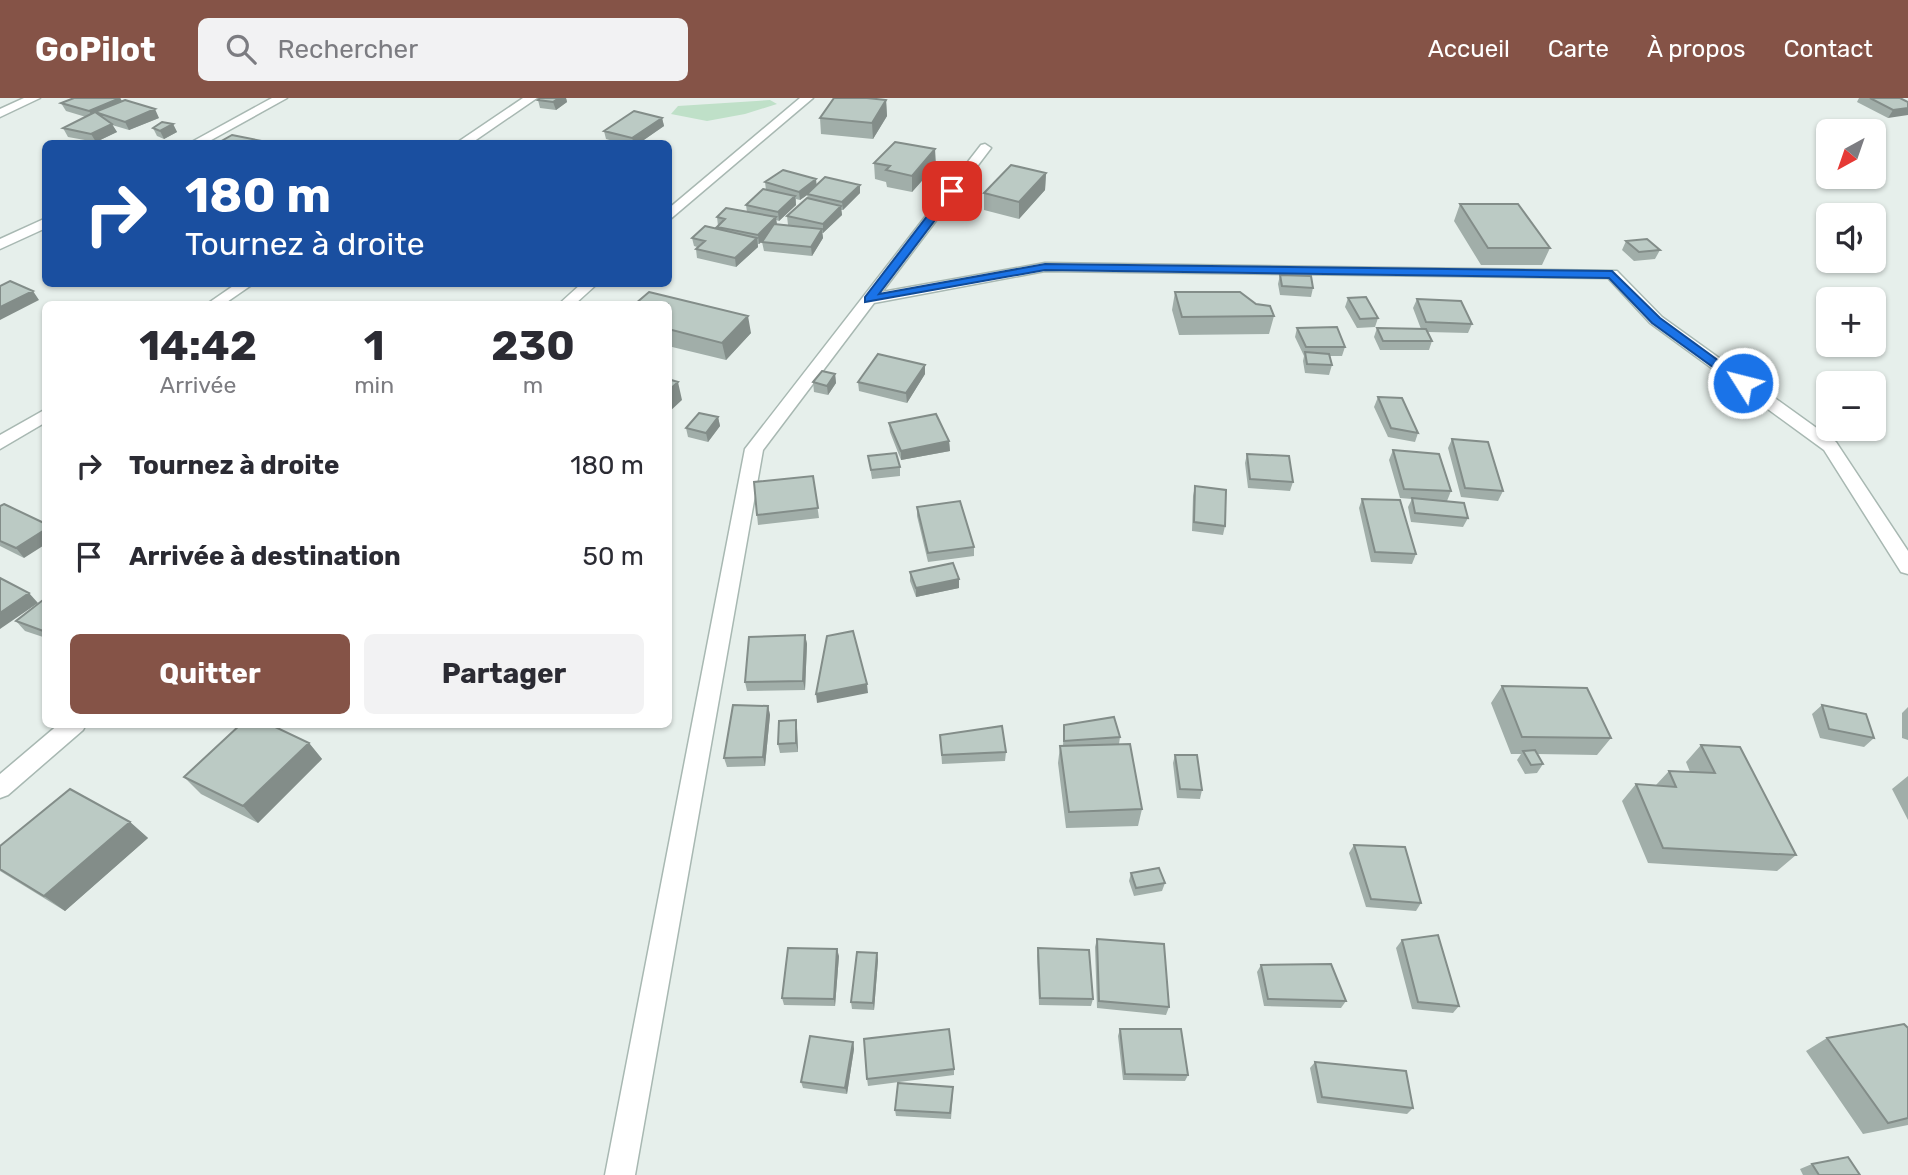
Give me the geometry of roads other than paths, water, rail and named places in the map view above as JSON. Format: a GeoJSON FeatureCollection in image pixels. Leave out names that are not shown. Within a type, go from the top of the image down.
{"type":"FeatureCollection","features":[{"type":"Feature","properties":{"kind":"street"},"geometry":{"type":"LineString","coordinates":[[0,113],[34,98]]}},
{"type":"Feature","properties":{"kind":"street"},"geometry":{"type":"LineString","coordinates":[[202,140],[281,98]]}},
{"type":"Feature","properties":{"kind":"street"},"geometry":{"type":"LineString","coordinates":[[467,140],[531,98]]}},
{"type":"Feature","properties":{"kind":"street"},"geometry":{"type":"LineString","coordinates":[[672,214],[807,98]]}},
{"type":"Feature","properties":{"kind":"street"},"geometry":{"type":"LineString","coordinates":[[620,1175],[754,449],[985,148]]}},
{"type":"Feature","properties":{"kind":"street"},"geometry":{"type":"LineString","coordinates":[[0,245],[42,224]]}},
{"type":"Feature","properties":{"kind":"street"},"geometry":{"type":"LineString","coordinates":[[869,299],[1045,267],[1612,274],[1656,320],[1830,446],[1908,567]]}},
{"type":"Feature","properties":{"kind":"street"},"geometry":{"type":"LineString","coordinates":[[219,301],[241,287]]}},
{"type":"Feature","properties":{"kind":"street"},"geometry":{"type":"LineString","coordinates":[[570,301],[586,287]]}},
{"type":"Feature","properties":{"kind":"street"},"geometry":{"type":"LineString","coordinates":[[0,443],[42,417]]}},
{"type":"Feature","properties":{"kind":"street"},"geometry":{"type":"LineString","coordinates":[[0,788],[70,728]]}}]}
